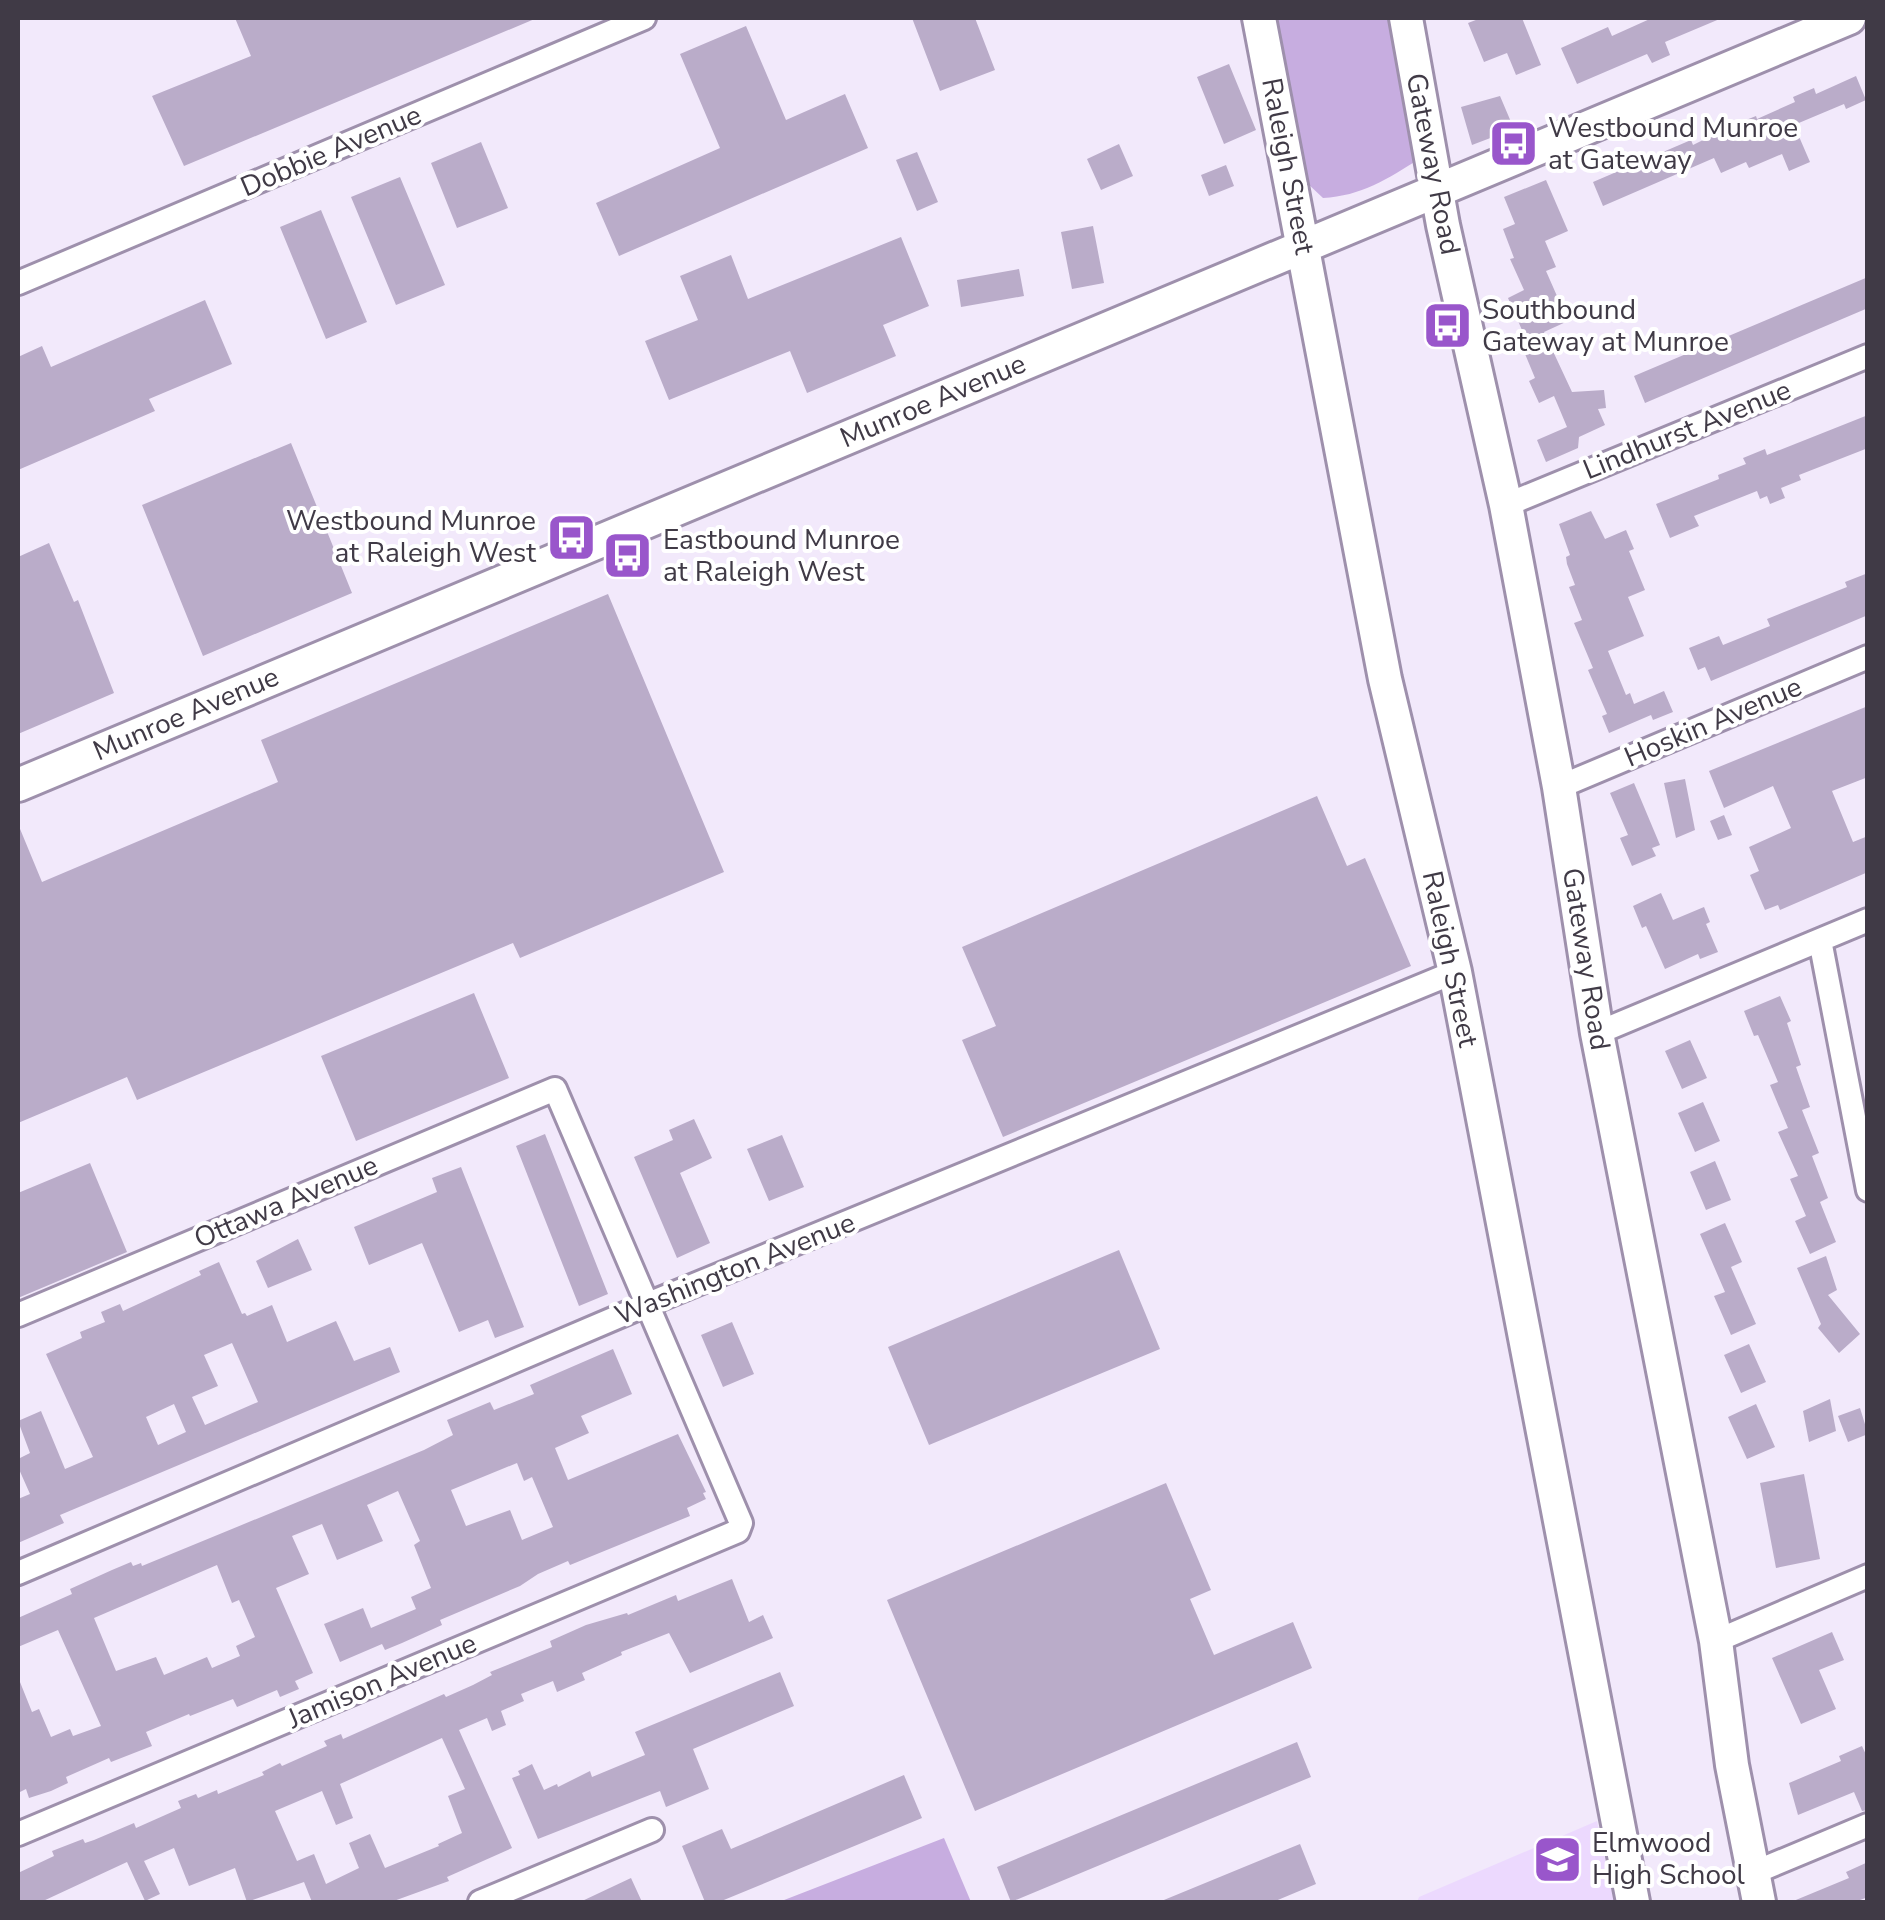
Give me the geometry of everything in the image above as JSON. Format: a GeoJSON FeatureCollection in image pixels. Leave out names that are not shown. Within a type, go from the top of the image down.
{"type":"FeatureCollection","features":[{"type":"Feature","properties":{"kind":"street","name":"Dobbie Avenue"},"geometry":{"type":"LineString","coordinates":[[18,283],[644,18]]}},
{"type":"Feature","properties":{"kind":"street","name":"Raleigh Street"},"geometry":{"type":"LineString","coordinates":[[1259,18],[1385,679],[1455,972],[1633,1902]]}},
{"type":"Feature","properties":{"kind":"street","name":"Gateway Road"},"geometry":{"type":"LineString","coordinates":[[1406,18],[1438,192],[1506,506],[1558,787],[1597,1034],[1716,1641],[1732,1765],[1756,1888]]}},
{"type":"Feature","properties":{"kind":"street","name":"Munroe Avenue"},"geometry":{"type":"LineString","coordinates":[[18,784],[1849,18]]}},
{"type":"Feature","properties":{"kind":"street","name":"Lindhurst Avenue"},"geometry":{"type":"LineString","coordinates":[[1506,506],[1868,356]]}},
{"type":"Feature","properties":{"kind":"street","name":"Hoskin Avenue"},"geometry":{"type":"LineString","coordinates":[[1558,787],[1868,657]]}},
{"type":"Feature","properties":{"kind":"street"},"geometry":{"type":"LineString","coordinates":[[1597,1034],[1868,920]]}},
{"type":"Feature","properties":{"kind":"street"},"geometry":{"type":"LineString","coordinates":[[1820,940],[1868,1190]]}},
{"type":"Feature","properties":{"kind":"street","name":"Washington Avenue"},"geometry":{"type":"LineString","coordinates":[[18,1573],[648,1304],[1455,972]]}},
{"type":"Feature","properties":{"kind":"street","name":"Ottawa Avenue"},"geometry":{"type":"LineString","coordinates":[[18,1315],[555,1089],[648,1304]]}},
{"type":"Feature","properties":{"kind":"street","name":"Jamison Avenue"},"geometry":{"type":"LineString","coordinates":[[18,1834],[738,1531],[741,1523],[648,1304]]}},
{"type":"Feature","properties":{"kind":"street"},"geometry":{"type":"LineString","coordinates":[[1716,1641],[1868,1576]]}},
{"type":"Feature","properties":{"kind":"street"},"geometry":{"type":"LineString","coordinates":[[1756,1888],[1868,1825]]}},
{"type":"Feature","properties":{"kind":"street"},"geometry":{"type":"LineString","coordinates":[[480,1902],[652,1830]]}},
{"type":"Feature","properties":{"kind":"shaded area"},"geometry":{"type":"Polygon","coordinates":[[[1276,18],[1393,18],[1419,159],[1374,185],[1337,197],[1323,198],[1306,182],[1276,18]]]}},
{"type":"Feature","properties":{"kind":"shaded area","name":"Elmwood High School"},"geometry":{"type":"Polygon","coordinates":[[[1597,1821],[1614,1902],[1417,1902],[1419,1897],[1597,1821]]]}},
{"type":"Feature","properties":{"kind":"shaded area"},"geometry":{"type":"Polygon","coordinates":[[[944,1838],[971,1902],[779,1902],[944,1838]]]}},
{"type":"Feature","properties":{"kind":"building"},"geometry":{"type":"Polygon","coordinates":[[[235,18],[537,18],[184,166],[152,96],[251,56],[235,18]]]}},
{"type":"Feature","properties":{"kind":"building"},"geometry":{"type":"Polygon","coordinates":[[[912,18],[975,18],[995,70],[940,91],[912,18]]]}},
{"type":"Feature","properties":{"kind":"building"},"geometry":{"type":"Polygon","coordinates":[[[1481,18],[1522,18],[1541,65],[1516,75],[1507,53],[1484,62],[1468,23],[1481,18]]]}},
{"type":"Feature","properties":{"kind":"building"},"geometry":{"type":"Polygon","coordinates":[[[1652,18],[1722,18],[1665,42],[1670,55],[1652,63],[1647,54],[1577,84],[1561,48],[1608,27],[1612,36],[1652,18]]]}},
{"type":"Feature","properties":{"kind":"building"},"geometry":{"type":"Polygon","coordinates":[[[746,26],[786,120],[845,94],[868,148],[619,256],[596,203],[720,148],[680,54],[746,26]]]}},
{"type":"Feature","properties":{"kind":"building"},"geometry":{"type":"Polygon","coordinates":[[[1229,64],[1256,130],[1224,144],[1197,77],[1229,64]]]}},
{"type":"Feature","properties":{"kind":"building"},"geometry":{"type":"Polygon","coordinates":[[[1856,76],[1866,100],[1846,109],[1844,104],[1794,125],[1810,162],[1789,171],[1782,154],[1749,168],[1746,162],[1721,173],[1714,158],[1603,206],[1593,182],[1691,140],[1693,145],[1731,126],[1756,116],[1757,119],[1795,102],[1793,97],[1814,88],[1816,94],[1856,76]]]}},
{"type":"Feature","properties":{"kind":"building"},"geometry":{"type":"Polygon","coordinates":[[[1500,96],[1514,129],[1472,145],[1461,107],[1500,96]]]}},
{"type":"Feature","properties":{"kind":"building"},"geometry":{"type":"Polygon","coordinates":[[[481,142],[508,208],[457,228],[431,163],[481,142]]]}},
{"type":"Feature","properties":{"kind":"building"},"geometry":{"type":"Polygon","coordinates":[[[1119,144],[1133,176],[1101,190],[1087,159],[1119,144]]]}},
{"type":"Feature","properties":{"kind":"building"},"geometry":{"type":"Polygon","coordinates":[[[917,152],[938,202],[917,211],[896,160],[917,152]]]}},
{"type":"Feature","properties":{"kind":"building"},"geometry":{"type":"Polygon","coordinates":[[[1226,165],[1234,186],[1209,196],[1201,175],[1226,165]]]}},
{"type":"Feature","properties":{"kind":"building"},"geometry":{"type":"Polygon","coordinates":[[[400,177],[445,285],[396,305],[351,197],[400,177]]]}},
{"type":"Feature","properties":{"kind":"building"},"geometry":{"type":"Polygon","coordinates":[[[1546,180],[1568,231],[1545,241],[1556,267],[1546,271],[1568,321],[1544,332],[1572,392],[1604,390],[1606,408],[1598,409],[1605,425],[1579,437],[1578,448],[1546,462],[1537,440],[1567,427],[1554,396],[1539,403],[1529,381],[1535,378],[1523,349],[1529,346],[1508,298],[1524,290],[1510,259],[1514,258],[1503,229],[1515,224],[1504,197],[1546,180]]]}},
{"type":"Feature","properties":{"kind":"building"},"geometry":{"type":"Polygon","coordinates":[[[321,210],[367,322],[326,339],[280,227],[321,210]]]}},
{"type":"Feature","properties":{"kind":"building"},"geometry":{"type":"Polygon","coordinates":[[[1093,226],[1104,283],[1072,289],[1061,232],[1093,226]]]}},
{"type":"Feature","properties":{"kind":"building"},"geometry":{"type":"Polygon","coordinates":[[[901,237],[929,306],[883,325],[896,356],[807,393],[790,351],[669,400],[645,341],[698,320],[680,276],[731,255],[748,299],[901,237]]]}},
{"type":"Feature","properties":{"kind":"building"},"geometry":{"type":"Polygon","coordinates":[[[1019,269],[1024,296],[961,307],[957,280],[1019,269]]]}},
{"type":"Feature","properties":{"kind":"building"},"geometry":{"type":"Polygon","coordinates":[[[1868,277],[1868,308],[1645,403],[1634,376],[1868,277]]]}},
{"type":"Feature","properties":{"kind":"building"},"geometry":{"type":"Polygon","coordinates":[[[205,300],[232,364],[149,399],[155,411],[18,470],[18,357],[42,346],[51,367],[205,300]]]}},
{"type":"Feature","properties":{"kind":"building"},"geometry":{"type":"Polygon","coordinates":[[[1868,415],[1868,448],[1799,475],[1801,480],[1781,488],[1785,498],[1770,504],[1767,496],[1760,499],[1757,491],[1694,516],[1699,526],[1670,538],[1656,504],[1719,479],[1718,475],[1746,464],[1743,458],[1765,449],[1767,455],[1868,415]]]}},
{"type":"Feature","properties":{"kind":"building"},"geometry":{"type":"Polygon","coordinates":[[[291,443],[352,593],[203,656],[142,505],[291,443]]]}},
{"type":"Feature","properties":{"kind":"building"},"geometry":{"type":"Polygon","coordinates":[[[1591,511],[1605,539],[1626,530],[1634,549],[1629,551],[1645,590],[1628,597],[1644,636],[1608,651],[1626,695],[1630,693],[1634,704],[1664,691],[1673,712],[1653,720],[1651,715],[1609,733],[1602,716],[1607,714],[1588,670],[1593,668],[1574,623],[1582,620],[1569,587],[1575,585],[1559,524],[1591,511]]]}},
{"type":"Feature","properties":{"kind":"building"},"geometry":{"type":"Polygon","coordinates":[[[49,543],[74,602],[78,600],[114,693],[18,734],[18,557],[49,543]]]}},
{"type":"Feature","properties":{"kind":"building"},"geometry":{"type":"Polygon","coordinates":[[[1868,573],[1868,615],[1711,681],[1705,667],[1698,670],[1689,648],[1719,636],[1723,645],[1770,626],[1767,619],[1847,587],[1845,582],[1868,573]]]}},
{"type":"Feature","properties":{"kind":"building"},"geometry":{"type":"Polygon","coordinates":[[[608,594],[724,872],[520,958],[513,943],[137,1100],[127,1077],[18,1123],[18,824],[42,882],[278,782],[261,740],[608,594]]]}},
{"type":"Feature","properties":{"kind":"building"},"geometry":{"type":"Polygon","coordinates":[[[1868,706],[1868,777],[1832,791],[1853,842],[1868,836],[1868,872],[1780,910],[1778,905],[1765,910],[1750,875],[1759,871],[1749,847],[1791,828],[1773,786],[1724,808],[1709,771],[1868,706]]]}},
{"type":"Feature","properties":{"kind":"building"},"geometry":{"type":"Polygon","coordinates":[[[1685,779],[1695,830],[1676,838],[1664,783],[1685,779]]]}},
{"type":"Feature","properties":{"kind":"building"},"geometry":{"type":"Polygon","coordinates":[[[1634,783],[1660,845],[1652,848],[1656,856],[1632,866],[1620,838],[1628,835],[1610,793],[1634,783]]]}},
{"type":"Feature","properties":{"kind":"building"},"geometry":{"type":"Polygon","coordinates":[[[1317,796],[1347,866],[1365,858],[1411,966],[1003,1137],[962,1040],[996,1026],[962,947],[1317,796]]]}},
{"type":"Feature","properties":{"kind":"building"},"geometry":{"type":"Polygon","coordinates":[[[1724,815],[1732,835],[1718,840],[1710,821],[1724,815]]]}},
{"type":"Feature","properties":{"kind":"building"},"geometry":{"type":"Polygon","coordinates":[[[1661,893],[1673,920],[1704,907],[1710,922],[1706,924],[1718,952],[1700,959],[1698,954],[1665,969],[1633,906],[1661,893]]]}},
{"type":"Feature","properties":{"kind":"building"},"geometry":{"type":"Polygon","coordinates":[[[474,993],[509,1078],[356,1141],[321,1056],[474,993]]]}},
{"type":"Feature","properties":{"kind":"building"},"geometry":{"type":"Polygon","coordinates":[[[1780,996],[1791,1021],[1787,1023],[1801,1065],[1796,1067],[1810,1107],[1802,1110],[1819,1153],[1812,1156],[1828,1198],[1820,1202],[1836,1242],[1810,1254],[1795,1221],[1806,1216],[1790,1179],[1798,1176],[1778,1132],[1788,1128],[1770,1085],[1778,1082],[1744,1011],[1780,996]]]}},
{"type":"Feature","properties":{"kind":"building"},"geometry":{"type":"Polygon","coordinates":[[[1690,1040],[1707,1078],[1682,1089],[1665,1051],[1690,1040]]]}},
{"type":"Feature","properties":{"kind":"building"},"geometry":{"type":"Polygon","coordinates":[[[1703,1102],[1720,1141],[1695,1152],[1678,1113],[1703,1102]]]}},
{"type":"Feature","properties":{"kind":"building"},"geometry":{"type":"Polygon","coordinates":[[[694,1119],[712,1158],[680,1173],[710,1243],[677,1258],[634,1157],[673,1140],[669,1130],[694,1119]]]}},
{"type":"Feature","properties":{"kind":"building"},"geometry":{"type":"Polygon","coordinates":[[[545,1134],[608,1294],[579,1306],[516,1146],[545,1134]]]}},
{"type":"Feature","properties":{"kind":"building"},"geometry":{"type":"Polygon","coordinates":[[[782,1135],[804,1187],[769,1201],[747,1149],[782,1135]]]}},
{"type":"Feature","properties":{"kind":"building"},"geometry":{"type":"Polygon","coordinates":[[[1715,1161],[1731,1200],[1706,1210],[1690,1172],[1715,1161]]]}},
{"type":"Feature","properties":{"kind":"building"},"geometry":{"type":"Polygon","coordinates":[[[90,1163],[127,1252],[18,1298],[18,1193],[90,1163]]]}},
{"type":"Feature","properties":{"kind":"building"},"geometry":{"type":"Polygon","coordinates":[[[461,1167],[524,1327],[495,1338],[488,1320],[459,1332],[422,1243],[369,1265],[354,1227],[437,1192],[432,1178],[461,1167]]]}},
{"type":"Feature","properties":{"kind":"building"},"geometry":{"type":"Polygon","coordinates":[[[1725,1223],[1742,1262],[1731,1267],[1756,1324],[1731,1335],[1714,1296],[1725,1292],[1700,1234],[1725,1223]]]}},
{"type":"Feature","properties":{"kind":"building"},"geometry":{"type":"Polygon","coordinates":[[[298,1239],[312,1270],[268,1288],[256,1261],[298,1239]]]}},
{"type":"Feature","properties":{"kind":"building"},"geometry":{"type":"Polygon","coordinates":[[[1119,1250],[1160,1349],[929,1445],[888,1347],[1119,1250]]]}},
{"type":"Feature","properties":{"kind":"building"},"geometry":{"type":"Polygon","coordinates":[[[1826,1256],[1837,1290],[1828,1295],[1860,1334],[1839,1353],[1818,1328],[1821,1324],[1797,1268],[1826,1256]]]}},
{"type":"Feature","properties":{"kind":"building"},"geometry":{"type":"Polygon","coordinates":[[[219,1262],[242,1314],[247,1316],[272,1305],[287,1342],[336,1321],[354,1361],[390,1347],[400,1372],[60,1515],[64,1523],[18,1543],[18,1499],[30,1494],[18,1459],[30,1453],[18,1421],[41,1411],[65,1469],[93,1457],[46,1354],[82,1338],[80,1332],[105,1322],[101,1312],[120,1304],[123,1311],[201,1275],[199,1271],[219,1262]],[[232,1343],[204,1355],[218,1386],[192,1397],[205,1425],[258,1402],[232,1343]],[[174,1404],[146,1417],[158,1445],[186,1432],[174,1404]]]}},
{"type":"Feature","properties":{"kind":"building"},"geometry":{"type":"Polygon","coordinates":[[[732,1322],[754,1374],[723,1387],[701,1335],[732,1322]]]}},
{"type":"Feature","properties":{"kind":"building"},"geometry":{"type":"Polygon","coordinates":[[[1749,1344],[1766,1382],[1741,1393],[1724,1355],[1749,1344]]]}},
{"type":"Feature","properties":{"kind":"building"},"geometry":{"type":"Polygon","coordinates":[[[613,1349],[632,1394],[581,1416],[589,1433],[555,1448],[568,1480],[678,1434],[706,1499],[687,1508],[690,1516],[538,1574],[520,1586],[440,1620],[442,1625],[402,1643],[385,1650],[382,1644],[340,1662],[324,1624],[363,1608],[371,1628],[416,1609],[411,1597],[431,1588],[414,1545],[420,1541],[398,1491],[367,1505],[383,1541],[337,1560],[322,1524],[292,1536],[309,1574],[276,1588],[313,1673],[295,1681],[299,1689],[280,1697],[277,1690],[237,1707],[233,1699],[189,1714],[146,1732],[152,1746],[111,1762],[109,1758],[66,1777],[68,1783],[51,1791],[29,1798],[26,1789],[18,1793],[18,1677],[32,1712],[39,1709],[51,1737],[70,1729],[73,1736],[101,1726],[58,1630],[18,1647],[18,1618],[131,1562],[133,1566],[142,1566],[424,1450],[453,1435],[447,1420],[490,1402],[494,1410],[534,1394],[530,1385],[613,1349]],[[517,1463],[451,1490],[466,1526],[510,1510],[522,1540],[553,1527],[532,1477],[524,1481],[517,1463]],[[217,1565],[94,1618],[116,1671],[156,1657],[164,1675],[207,1657],[212,1668],[240,1656],[236,1646],[255,1637],[239,1600],[232,1603],[217,1565]]]}},
{"type":"Feature","properties":{"kind":"building"},"geometry":{"type":"Polygon","coordinates":[[[1830,1399],[1836,1431],[1809,1442],[1803,1411],[1830,1399]]]}},
{"type":"Feature","properties":{"kind":"building"},"geometry":{"type":"Polygon","coordinates":[[[1756,1404],[1775,1447],[1747,1459],[1728,1417],[1756,1404]]]}},
{"type":"Feature","properties":{"kind":"building"},"geometry":{"type":"Polygon","coordinates":[[[1860,1408],[1868,1434],[1848,1442],[1838,1416],[1860,1408]]]}},
{"type":"Feature","properties":{"kind":"building"},"geometry":{"type":"Polygon","coordinates":[[[1804,1474],[1820,1559],[1776,1568],[1760,1483],[1804,1474]]]}},
{"type":"Feature","properties":{"kind":"building"},"geometry":{"type":"Polygon","coordinates":[[[1166,1483],[1211,1590],[1190,1599],[1214,1655],[1293,1622],[1312,1668],[975,1811],[887,1600],[1166,1483]]]}},
{"type":"Feature","properties":{"kind":"building"},"geometry":{"type":"Polygon","coordinates":[[[732,1579],[749,1622],[763,1615],[773,1638],[690,1673],[669,1633],[621,1652],[622,1655],[582,1673],[585,1680],[557,1692],[553,1681],[521,1694],[524,1701],[501,1711],[506,1725],[492,1731],[487,1718],[459,1730],[512,1848],[447,1877],[449,1881],[391,1902],[312,1902],[304,1882],[247,1902],[235,1868],[189,1886],[174,1848],[144,1861],[160,1894],[145,1901],[127,1862],[41,1902],[18,1902],[18,1873],[54,1856],[52,1851],[83,1839],[85,1843],[94,1840],[134,1823],[136,1828],[181,1808],[178,1801],[217,1790],[218,1794],[264,1775],[262,1772],[280,1763],[282,1766],[327,1746],[324,1741],[341,1734],[343,1739],[473,1685],[492,1675],[490,1672],[552,1647],[550,1641],[586,1625],[628,1615],[676,1595],[678,1601],[732,1579]],[[442,1738],[340,1784],[353,1818],[336,1825],[322,1791],[275,1811],[297,1861],[314,1854],[326,1884],[359,1868],[349,1843],[370,1834],[385,1868],[462,1833],[448,1796],[465,1789],[442,1738]]]}},
{"type":"Feature","properties":{"kind":"building"},"geometry":{"type":"Polygon","coordinates":[[[1832,1632],[1844,1660],[1819,1670],[1836,1709],[1801,1724],[1772,1658],[1832,1632]]]}},
{"type":"Feature","properties":{"kind":"building"},"geometry":{"type":"Polygon","coordinates":[[[780,1672],[794,1706],[693,1749],[709,1789],[666,1807],[660,1791],[538,1839],[512,1778],[520,1775],[518,1771],[532,1764],[544,1790],[590,1771],[592,1777],[645,1755],[635,1732],[780,1672]]]}},
{"type":"Feature","properties":{"kind":"building"},"geometry":{"type":"Polygon","coordinates":[[[1297,1742],[1311,1777],[1011,1902],[997,1867],[1297,1742]]]}},
{"type":"Feature","properties":{"kind":"building"},"geometry":{"type":"Polygon","coordinates":[[[1862,1746],[1868,1759],[1868,1810],[1862,1811],[1854,1792],[1798,1815],[1789,1783],[1841,1761],[1839,1756],[1862,1746]]]}},
{"type":"Feature","properties":{"kind":"building"},"geometry":{"type":"Polygon","coordinates":[[[904,1775],[922,1818],[719,1902],[705,1902],[682,1846],[722,1829],[731,1849],[904,1775]]]}},
{"type":"Feature","properties":{"kind":"building"},"geometry":{"type":"Polygon","coordinates":[[[1300,1844],[1316,1884],[1273,1902],[1159,1902],[1300,1844]]]}},
{"type":"Feature","properties":{"kind":"building"},"geometry":{"type":"Polygon","coordinates":[[[1868,1862],[1868,1897],[1855,1902],[1791,1902],[1849,1878],[1846,1872],[1868,1862]]]}},
{"type":"Feature","properties":{"kind":"building"},"geometry":{"type":"Polygon","coordinates":[[[631,1878],[642,1902],[580,1902],[631,1878]]]}},
{"type":"Feature","properties":{"kind":"place","name":"Westbound Munroe at Gateway"},"geometry":{"type":"Point","coordinates":[1513,144]}},
{"type":"Feature","properties":{"kind":"place","name":"Southbound Gateway at Munroe"},"geometry":{"type":"Point","coordinates":[1447,326]}},
{"type":"Feature","properties":{"kind":"place","name":"Westbound Munroe at Raleigh West"},"geometry":{"type":"Point","coordinates":[571,537]}},
{"type":"Feature","properties":{"kind":"place","name":"Eastbound Munroe at Raleigh West"},"geometry":{"type":"Point","coordinates":[628,556]}},
{"type":"Feature","properties":{"kind":"place","name":"Elmwood High School"},"geometry":{"type":"Point","coordinates":[1557,1859]}}]}
